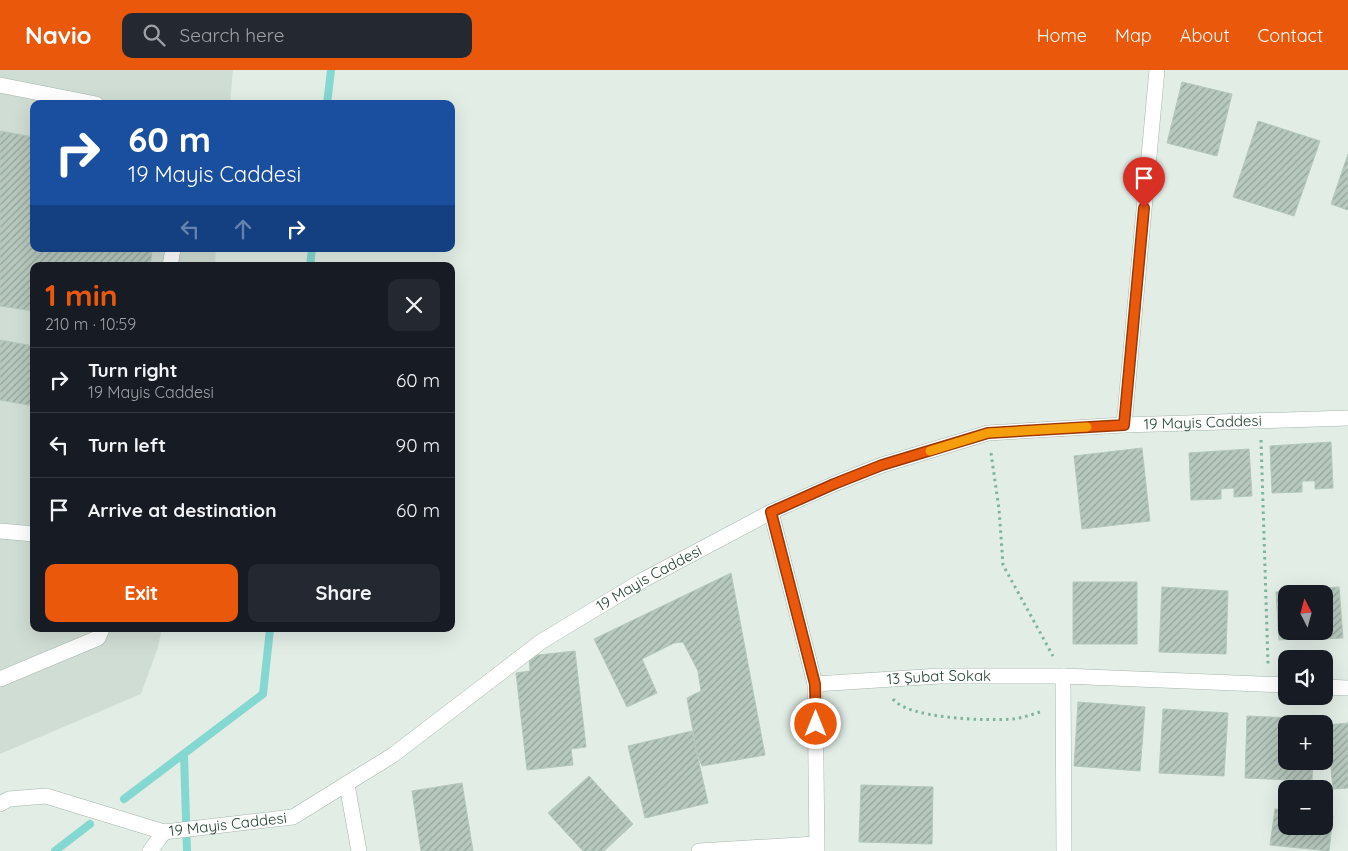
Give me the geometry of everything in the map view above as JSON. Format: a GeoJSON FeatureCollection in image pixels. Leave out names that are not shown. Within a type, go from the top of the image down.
{"type":"FeatureCollection","features":[{"type":"Feature","properties":{"kind":"street"},"geometry":{"type":"LineString","coordinates":[[1124,425],[1157,70]]}},
{"type":"Feature","properties":{"kind":"street"},"geometry":{"type":"LineString","coordinates":[[0,85],[76,100]]}},
{"type":"Feature","properties":{"kind":"street","name":"19 Mayis Caddesi"},"geometry":{"type":"LineString","coordinates":[[0,804],[10,799],[46,796],[164,832],[293,817],[393,755],[542,641],[645,580],[771,512],[882,465],[988,433],[1124,425],[1348,418]]}},
{"type":"Feature","properties":{"kind":"street"},"geometry":{"type":"LineString","coordinates":[[699,851],[817,847],[815,684],[771,512]]}},
{"type":"Feature","properties":{"kind":"street"},"geometry":{"type":"LineString","coordinates":[[0,531],[30,534]]}},
{"type":"Feature","properties":{"kind":"street"},"geometry":{"type":"LineString","coordinates":[[0,679],[98,638],[101,632]]}},
{"type":"Feature","properties":{"kind":"street","name":"13 Şubat Sokak"},"geometry":{"type":"LineString","coordinates":[[815,684],[940,676],[1063,676],[1278,685]]}},
{"type":"Feature","properties":{"kind":"street"},"geometry":{"type":"LineString","coordinates":[[1063,676],[1064,851]]}},
{"type":"Feature","properties":{"kind":"street"},"geometry":{"type":"LineString","coordinates":[[1333,687],[1348,688]]}},
{"type":"Feature","properties":{"kind":"street"},"geometry":{"type":"LineString","coordinates":[[346,785],[359,851]]}},
{"type":"Feature","properties":{"kind":"street"},"geometry":{"type":"LineString","coordinates":[[150,851],[164,832]]}},
{"type":"Feature","properties":{"kind":"path"},"geometry":{"type":"LineString","coordinates":[[1261,421],[1268,685]]}},
{"type":"Feature","properties":{"kind":"path"},"geometry":{"type":"LineString","coordinates":[[988,433],[999,508],[1003,565],[1063,676]]}},
{"type":"Feature","properties":{"kind":"path"},"geometry":{"type":"LineString","coordinates":[[879,680],[897,705],[932,716],[1014,719],[1063,706]]}},
{"type":"Feature","properties":{"kind":"shaded area"},"geometry":{"type":"Polygon","coordinates":[[[0,70],[233,70],[230,100],[30,100],[30,252],[216,252],[215,262],[30,262],[30,632],[161,632],[157,650],[141,694],[0,754],[0,70]]]}},
{"type":"Feature","properties":{"kind":"building"},"geometry":{"type":"Polygon","coordinates":[[[1182,82],[1232,94],[1217,156],[1167,143],[1182,82]]]}},
{"type":"Feature","properties":{"kind":"building"},"geometry":{"type":"Polygon","coordinates":[[[1258,121],[1320,141],[1294,216],[1233,197],[1258,121]]]}},
{"type":"Feature","properties":{"kind":"building"},"geometry":{"type":"Polygon","coordinates":[[[0,131],[30,136],[30,252],[152,252],[151,262],[30,262],[30,310],[0,306],[0,131]]]}},
{"type":"Feature","properties":{"kind":"building"},"geometry":{"type":"Polygon","coordinates":[[[1348,154],[1348,210],[1331,204],[1348,154]]]}},
{"type":"Feature","properties":{"kind":"building"},"geometry":{"type":"Polygon","coordinates":[[[0,340],[30,345],[30,405],[0,400],[0,340]]]}},
{"type":"Feature","properties":{"kind":"building"},"geometry":{"type":"Polygon","coordinates":[[[1331,442],[1333,488],[1315,489],[1315,481],[1302,481],[1302,492],[1272,493],[1270,446],[1331,442]]]}},
{"type":"Feature","properties":{"kind":"building"},"geometry":{"type":"Polygon","coordinates":[[[1142,448],[1150,521],[1082,529],[1074,456],[1142,448]]]}},
{"type":"Feature","properties":{"kind":"building"},"geometry":{"type":"Polygon","coordinates":[[[1249,449],[1252,496],[1234,497],[1234,488],[1221,489],[1221,499],[1191,500],[1189,453],[1249,449]]]}},
{"type":"Feature","properties":{"kind":"building"},"geometry":{"type":"Polygon","coordinates":[[[731,573],[765,755],[702,766],[697,753],[687,698],[701,691],[698,671],[683,642],[674,643],[642,659],[657,693],[627,707],[594,639],[731,573]]]}},
{"type":"Feature","properties":{"kind":"building"},"geometry":{"type":"Polygon","coordinates":[[[1073,582],[1137,582],[1137,644],[1073,644],[1073,582]]]}},
{"type":"Feature","properties":{"kind":"building"},"geometry":{"type":"Polygon","coordinates":[[[1162,587],[1228,591],[1226,654],[1159,652],[1162,587]]]}},
{"type":"Feature","properties":{"kind":"building"},"geometry":{"type":"Polygon","coordinates":[[[1333,587],[1339,587],[1343,638],[1333,639],[1333,587]]]}},
{"type":"Feature","properties":{"kind":"building"},"geometry":{"type":"Polygon","coordinates":[[[1276,592],[1278,592],[1278,624],[1276,592]]]}},
{"type":"Feature","properties":{"kind":"building"},"geometry":{"type":"Polygon","coordinates":[[[575,651],[586,747],[571,749],[573,765],[527,770],[516,673],[530,671],[529,656],[575,651]]]}},
{"type":"Feature","properties":{"kind":"building"},"geometry":{"type":"Polygon","coordinates":[[[1078,702],[1145,707],[1140,771],[1074,766],[1078,702]]]}},
{"type":"Feature","properties":{"kind":"building"},"geometry":{"type":"Polygon","coordinates":[[[1163,709],[1228,713],[1224,776],[1159,773],[1163,709]]]}},
{"type":"Feature","properties":{"kind":"building"},"geometry":{"type":"Polygon","coordinates":[[[1247,716],[1278,717],[1278,770],[1313,770],[1312,780],[1245,778],[1247,716]]]}},
{"type":"Feature","properties":{"kind":"building"},"geometry":{"type":"Polygon","coordinates":[[[1348,723],[1348,788],[1333,789],[1331,770],[1333,770],[1333,724],[1348,723]]]}},
{"type":"Feature","properties":{"kind":"building"},"geometry":{"type":"Polygon","coordinates":[[[692,731],[708,803],[645,818],[628,746],[692,731]]]}},
{"type":"Feature","properties":{"kind":"building"},"geometry":{"type":"Polygon","coordinates":[[[589,776],[633,824],[604,851],[583,851],[548,813],[589,776]]]}},
{"type":"Feature","properties":{"kind":"building"},"geometry":{"type":"Polygon","coordinates":[[[462,783],[473,851],[421,851],[412,791],[462,783]]]}},
{"type":"Feature","properties":{"kind":"building"},"geometry":{"type":"Polygon","coordinates":[[[861,785],[933,787],[932,844],[859,842],[861,785]]]}},
{"type":"Feature","properties":{"kind":"building"},"geometry":{"type":"Polygon","coordinates":[[[1275,809],[1278,809],[1278,835],[1331,835],[1329,851],[1270,845],[1275,809]]]}},
{"type":"Feature","properties":{"kind":"waterway"},"geometry":{"type":"LineString","coordinates":[[327,100],[331,70]]}},
{"type":"Feature","properties":{"kind":"waterway"},"geometry":{"type":"LineString","coordinates":[[310,262],[312,252]]}},
{"type":"Feature","properties":{"kind":"waterway"},"geometry":{"type":"LineString","coordinates":[[124,799],[263,694],[270,632]]}},
{"type":"Feature","properties":{"kind":"waterway"},"geometry":{"type":"LineString","coordinates":[[184,754],[187,851]]}},
{"type":"Feature","properties":{"kind":"waterway"},"geometry":{"type":"LineString","coordinates":[[55,851],[90,824]]}},
{"type":"Feature","properties":{"kind":"slow traffic"},"geometry":{"type":"LineString","coordinates":[[930,451],[988,433],[1087,427]]}},
{"type":"Feature","properties":{"kind":"route"},"geometry":{"type":"LineString","coordinates":[[816,724],[815,684],[771,512],[882,465],[988,433],[1124,425],[1144,208]]}}]}
